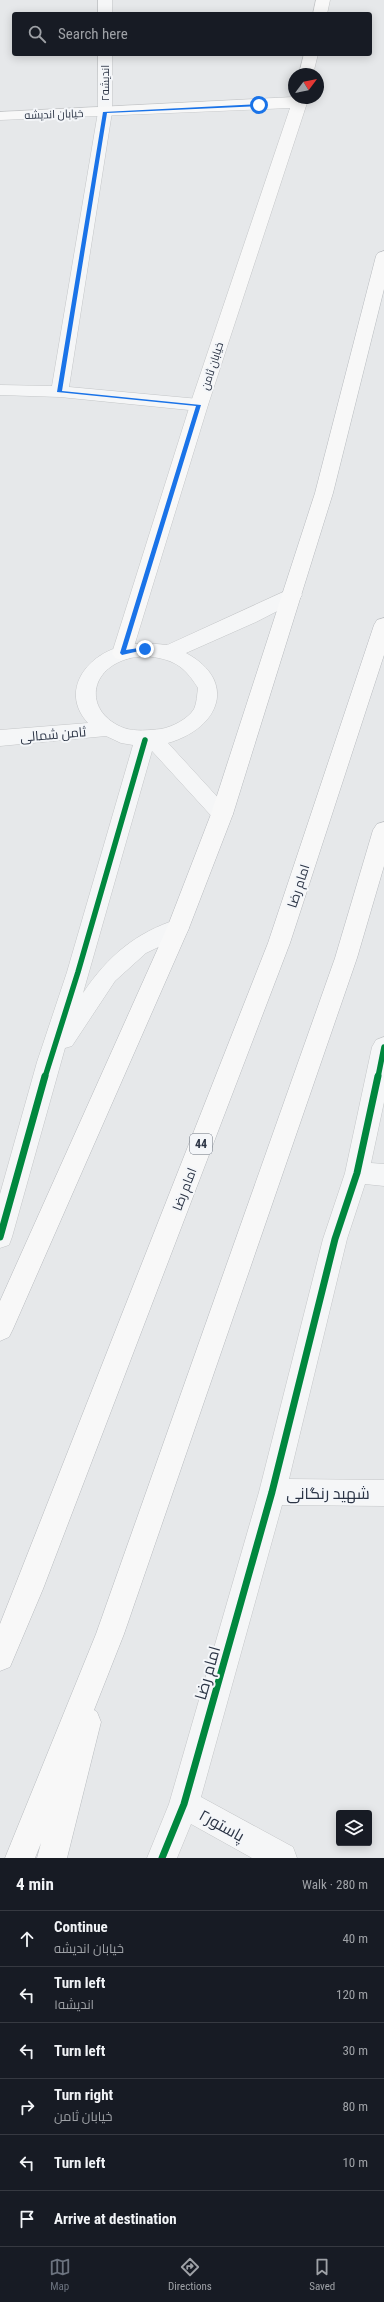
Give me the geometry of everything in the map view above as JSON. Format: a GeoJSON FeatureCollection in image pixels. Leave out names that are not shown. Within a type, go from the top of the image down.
{"type":"FeatureCollection","features":[{"type":"Feature","properties":{"kind":"main road"},"geometry":{"type":"LineString","coordinates":[[320,12],[323,0]]}},
{"type":"Feature","properties":{"kind":"main road"},"geometry":{"type":"LineString","coordinates":[[308,68],[310,56]]}},
{"type":"Feature","properties":{"kind":"main road","name":"خیابان اندیشه"},"geometry":{"type":"LineString","coordinates":[[0,116],[105,112],[288,102]]}},
{"type":"Feature","properties":{"kind":"main road","name":"خیابان ثامن"},"geometry":{"type":"LineString","coordinates":[[122,653],[199,405],[299,104]]}},
{"type":"Feature","properties":{"kind":"main road"},"geometry":{"type":"LineString","coordinates":[[0,1329],[178,928],[222,814],[324,493],[384,256]]}},
{"type":"Feature","properties":{"kind":"main road","name":"امام رضا"},"geometry":{"type":"LineString","coordinates":[[0,1656],[29,1589],[279,943],[384,625]]}},
{"type":"Feature","properties":{"kind":"main road"},"geometry":{"type":"LineString","coordinates":[[20,1858],[110,1634],[346,958],[384,830]]}},
{"type":"Feature","properties":{"kind":"main road"},"geometry":{"type":"LineString","coordinates":[[0,1640],[29,1589]]}},
{"type":"Feature","properties":{"kind":"main road"},"geometry":{"type":"LineString","coordinates":[[52,1858],[110,1634]]}},
{"type":"Feature","properties":{"kind":"street"},"geometry":{"type":"LineString","coordinates":[[105,0],[105,12]]}},
{"type":"Feature","properties":{"kind":"street","name":"اندیشه۲"},"geometry":{"type":"LineString","coordinates":[[60,392],[105,112],[105,56]]}},
{"type":"Feature","properties":{"kind":"street"},"geometry":{"type":"LineString","coordinates":[[2,395],[60,392],[199,405]]}},
{"type":"Feature","properties":{"kind":"street"},"geometry":{"type":"LineString","coordinates":[[169,652],[249,617],[292,595]]}},
{"type":"Feature","properties":{"kind":"street"},"geometry":{"type":"LineString","coordinates":[[145,649],[169,652],[194,666],[208,687],[204,711],[184,730],[149,739],[124,737],[105,729],[90,714],[84,697],[88,678],[102,663],[122,653],[145,649]]}},
{"type":"Feature","properties":{"kind":"street","name":"ثامن شمالی"},"geometry":{"type":"LineString","coordinates":[[0,738],[105,729]]}},
{"type":"Feature","properties":{"kind":"street"},"geometry":{"type":"LineString","coordinates":[[149,739],[222,814]]}},
{"type":"Feature","properties":{"kind":"street"},"geometry":{"type":"LineString","coordinates":[[0,1233],[49,1062],[149,739]]}},
{"type":"Feature","properties":{"kind":"street"},"geometry":{"type":"LineString","coordinates":[[49,1062],[107,975],[138,947],[178,928]]}},
{"type":"Feature","properties":{"kind":"street","name":"امام رضا"},"geometry":{"type":"LineString","coordinates":[[162,1858],[184,1804],[272,1492],[303,1374],[335,1239],[357,1173],[384,1047]]}},
{"type":"Feature","properties":{"kind":"street"},"geometry":{"type":"LineString","coordinates":[[357,1173],[384,1175]]}},
{"type":"Feature","properties":{"kind":"street","name":"شهید رنگانی"},"geometry":{"type":"LineString","coordinates":[[272,1492],[384,1493]]}},
{"type":"Feature","properties":{"kind":"street","name":"پاستور۲"},"geometry":{"type":"LineString","coordinates":[[184,1804],[282,1858]]}},
{"type":"Feature","properties":{"kind":"cycle path"},"geometry":{"type":"LineString","coordinates":[[0,1237],[49,1062],[78,972],[145,740]]}},
{"type":"Feature","properties":{"kind":"cycle path"},"geometry":{"type":"LineString","coordinates":[[162,1858],[184,1804],[272,1492],[303,1374],[335,1239],[357,1173],[384,1047]]}},
{"type":"Feature","properties":{"kind":"route"},"geometry":{"type":"LineString","coordinates":[[145,649],[122,653],[199,405],[60,392],[105,112],[259,105]]}}]}
